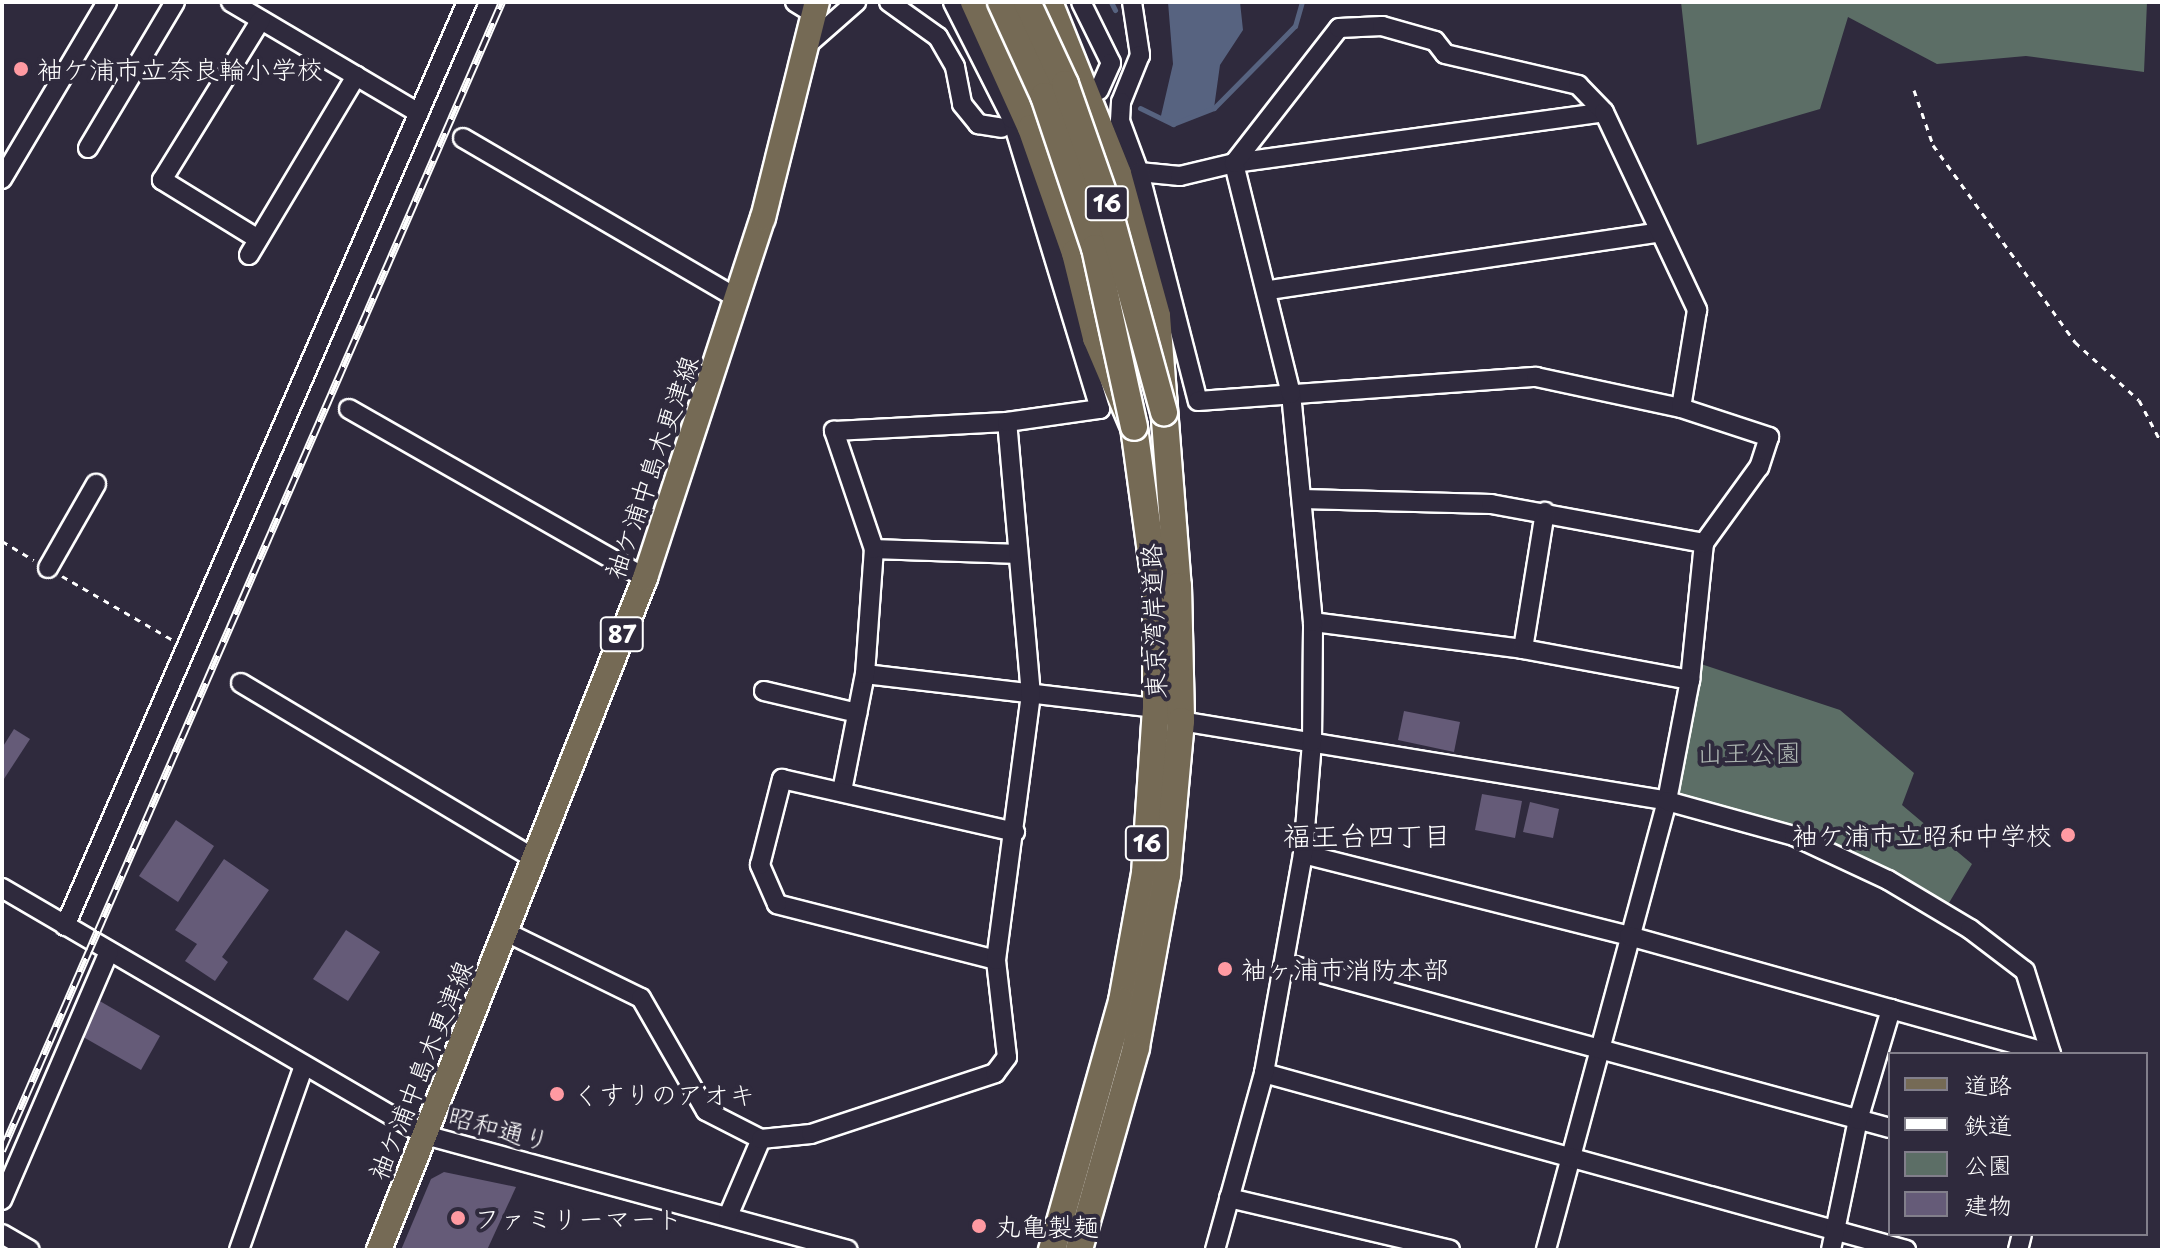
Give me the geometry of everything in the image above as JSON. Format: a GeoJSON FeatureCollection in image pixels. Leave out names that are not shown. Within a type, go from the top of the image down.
{"type":"FeatureCollection","features":[{"type":"Feature","properties":{"kind":"highway","name":"16"},"geometry":{"type":"LineString","coordinates":[[974,2],[1031,128],[1075,253],[1096,338],[1134,427]]}},
{"type":"Feature","properties":{"kind":"highway","name":"東京湾岸道路"},"geometry":{"type":"LineString","coordinates":[[1001,2],[1044,96],[1095,248],[1134,427],[1156,590],[1156,708],[1145,873],[1122,1001],[1052,1250]]}},
{"type":"Feature","properties":{"kind":"highway","name":"東京湾岸道路"},"geometry":{"type":"LineString","coordinates":[[1027,2],[1065,84],[1107,204],[1164,412],[1178,586],[1181,721],[1167,875],[1136,1048],[1079,1250]]}},
{"type":"Feature","properties":{"kind":"highway","name":"16"},"geometry":{"type":"LineString","coordinates":[[1049,2],[1118,174],[1157,316],[1164,412]]}},
{"type":"Feature","properties":{"kind":"main road","name":"袖ケ浦中島木更津線"},"geometry":{"type":"LineString","coordinates":[[379,1250],[645,578],[763,218],[806,46],[809,6]]}},
{"type":"Feature","properties":{"kind":"street"},"geometry":{"type":"LineString","coordinates":[[2,179],[107,2]]}},
{"type":"Feature","properties":{"kind":"street"},"geometry":{"type":"LineString","coordinates":[[88,148],[175,2]]}},
{"type":"Feature","properties":{"kind":"street"},"geometry":{"type":"LineString","coordinates":[[231,2],[419,113]]}},
{"type":"Feature","properties":{"kind":"street"},"geometry":{"type":"LineString","coordinates":[[65,926],[183,646],[467,2]]}},
{"type":"Feature","properties":{"kind":"street"},"geometry":{"type":"LineString","coordinates":[[806,46],[856,2]]}},
{"type":"Feature","properties":{"kind":"street"},"geometry":{"type":"LineString","coordinates":[[889,2],[907,10],[938,37],[955,67],[962,104],[978,124],[1002,128]]}},
{"type":"Feature","properties":{"kind":"street"},"geometry":{"type":"LineString","coordinates":[[842,791],[865,674],[874,549],[834,431],[1007,422],[1100,409],[1012,119],[953,2]]}},
{"type":"Feature","properties":{"kind":"street"},"geometry":{"type":"LineString","coordinates":[[1081,2],[1111,63],[1099,90]]}},
{"type":"Feature","properties":{"kind":"street"},"geometry":{"type":"LineString","coordinates":[[1132,2],[1140,55],[1121,102],[1120,121],[1139,172],[1198,401],[1536,377],[1681,408],[1769,437],[1759,467],[1704,543],[1690,680],[1667,801],[1546,1250]]}},
{"type":"Feature","properties":{"kind":"street"},"geometry":{"type":"LineString","coordinates":[[261,20],[162,180],[254,247],[356,76]]}},
{"type":"Feature","properties":{"kind":"street"},"geometry":{"type":"LineString","coordinates":[[1234,163],[1339,28],[1382,26],[1435,41],[1445,54],[1578,85],[1604,112],[1697,310],[1681,408]]}},
{"type":"Feature","properties":{"kind":"street"},"geometry":{"type":"LineString","coordinates":[[1139,172],[1180,176],[1234,163],[1604,112]]}},
{"type":"Feature","properties":{"kind":"street"},"geometry":{"type":"LineString","coordinates":[[463,138],[737,298]]}},
{"type":"Feature","properties":{"kind":"street"},"geometry":{"type":"LineString","coordinates":[[1215,1250],[1264,1073],[1303,854],[1312,742],[1313,622],[1291,394],[1269,290],[1234,163]]}},
{"type":"Feature","properties":{"kind":"street"},"geometry":{"type":"LineString","coordinates":[[1269,290],[1660,232]]}},
{"type":"Feature","properties":{"kind":"street"},"geometry":{"type":"LineString","coordinates":[[349,409],[645,578]]}},
{"type":"Feature","properties":{"kind":"street"},"geometry":{"type":"LineString","coordinates":[[506,932],[641,998],[706,1111],[761,1139],[811,1134],[995,1073],[1007,1057],[996,960],[1031,695],[1007,422]]}},
{"type":"Feature","properties":{"kind":"street"},"geometry":{"type":"LineString","coordinates":[[48,568],[96,484]]}},
{"type":"Feature","properties":{"kind":"street"},"geometry":{"type":"LineString","coordinates":[[1302,499],[1491,504],[1704,543]]}},
{"type":"Feature","properties":{"kind":"street"},"geometry":{"type":"LineString","coordinates":[[1523,649],[1545,512]]}},
{"type":"Feature","properties":{"kind":"street"},"geometry":{"type":"LineString","coordinates":[[874,549],[1018,554]]}},
{"type":"Feature","properties":{"kind":"street"},"geometry":{"type":"LineString","coordinates":[[1313,622],[1523,649],[1690,680]]}},
{"type":"Feature","properties":{"kind":"street"},"geometry":{"type":"LineString","coordinates":[[865,674],[1156,708]]}},
{"type":"Feature","properties":{"kind":"street"},"geometry":{"type":"LineString","coordinates":[[241,683],[532,857]]}},
{"type":"Feature","properties":{"kind":"street"},"geometry":{"type":"LineString","coordinates":[[764,691],[857,713]]}},
{"type":"Feature","properties":{"kind":"street"},"geometry":{"type":"LineString","coordinates":[[1181,721],[1667,801],[1794,836],[1888,880],[1970,929],[2025,971],[2050,1052]]}},
{"type":"Feature","properties":{"kind":"street"},"geometry":{"type":"LineString","coordinates":[[996,960],[777,904],[760,865],[782,779],[1015,832]]}},
{"type":"Feature","properties":{"kind":"street"},"geometry":{"type":"LineString","coordinates":[[1303,854],[1629,936],[2044,1052]]}},
{"type":"Feature","properties":{"kind":"street","name":"昭和通り"},"geometry":{"type":"LineString","coordinates":[[2,888],[425,1135],[848,1250]]}},
{"type":"Feature","properties":{"kind":"street"},"geometry":{"type":"LineString","coordinates":[[2,1200],[109,952]]}},
{"type":"Feature","properties":{"kind":"street"},"geometry":{"type":"LineString","coordinates":[[1284,963],[1888,1128]]}},
{"type":"Feature","properties":{"kind":"street"},"geometry":{"type":"LineString","coordinates":[[1833,1241],[1858,1120],[1891,1009]]}},
{"type":"Feature","properties":{"kind":"street"},"geometry":{"type":"LineString","coordinates":[[239,1250],[304,1065]]}},
{"type":"Feature","properties":{"kind":"street"},"geometry":{"type":"LineString","coordinates":[[1264,1073],[1570,1158],[1833,1241],[1906,1250]]}},
{"type":"Feature","properties":{"kind":"street"},"geometry":{"type":"LineString","coordinates":[[728,1216],[761,1139]]}},
{"type":"Feature","properties":{"kind":"street"},"geometry":{"type":"LineString","coordinates":[[1229,1198],[1450,1250]]}},
{"type":"Feature","properties":{"kind":"street"},"geometry":{"type":"LineString","coordinates":[[2,1234],[30,1250]]}},
{"type":"Feature","properties":{"kind":"path"},"geometry":{"type":"LineString","coordinates":[[1914,90],[1933,145],[2075,342],[2139,400],[2162,444]]}},
{"type":"Feature","properties":{"kind":"path"},"geometry":{"type":"LineString","coordinates":[[2,541],[183,646]]}},
{"type":"Feature","properties":{"kind":"green space"},"geometry":{"type":"Polygon","coordinates":[[[1681,2],[2147,2],[2144,72],[2026,56],[1937,64],[1848,17],[1820,109],[1697,145],[1681,2]]]}},
{"type":"Feature","properties":{"kind":"green space","name":"山王公園"},"geometry":{"type":"Polygon","coordinates":[[[1692,661],[1840,710],[1914,773],[1902,805],[1972,864],[1943,913],[1794,836],[1667,801],[1692,661]]]}},
{"type":"Feature","properties":{"kind":"water"},"geometry":{"type":"Polygon","coordinates":[[[1168,2],[1240,2],[1243,30],[1220,65],[1214,108],[1173,124],[1160,120],[1173,64],[1168,2]]]}},
{"type":"Feature","properties":{"kind":"building"},"geometry":{"type":"Polygon","coordinates":[[[1404,711],[1460,722],[1454,752],[1398,740],[1404,711]]]}},
{"type":"Feature","properties":{"kind":"building"},"geometry":{"type":"Polygon","coordinates":[[[14,729],[30,739],[2,782],[2,748],[14,729]]]}},
{"type":"Feature","properties":{"kind":"building"},"geometry":{"type":"Polygon","coordinates":[[[1482,794],[1522,801],[1515,838],[1475,830],[1482,794]]]}},
{"type":"Feature","properties":{"kind":"building"},"geometry":{"type":"Polygon","coordinates":[[[1530,802],[1559,809],[1553,838],[1523,832],[1530,802]]]}},
{"type":"Feature","properties":{"kind":"building"},"geometry":{"type":"Polygon","coordinates":[[[176,820],[214,846],[178,902],[139,876],[176,820]]]}},
{"type":"Feature","properties":{"kind":"building"},"geometry":{"type":"Polygon","coordinates":[[[224,859],[269,890],[222,957],[228,962],[215,981],[185,961],[197,944],[175,930],[224,859]]]}},
{"type":"Feature","properties":{"kind":"building"},"geometry":{"type":"Polygon","coordinates":[[[346,930],[380,952],[348,1001],[313,979],[346,930]]]}},
{"type":"Feature","properties":{"kind":"building"},"geometry":{"type":"Polygon","coordinates":[[[98,1000],[160,1036],[141,1070],[78,1034],[98,1000]]]}},
{"type":"Feature","properties":{"kind":"building","name":"ファミリーマート"},"geometry":{"type":"Polygon","coordinates":[[[444,1172],[516,1187],[487,1250],[401,1250],[431,1179],[444,1172]]]}},
{"type":"Feature","properties":{"kind":"waterway"},"geometry":{"type":"LineString","coordinates":[[1111,2],[1115,10]]}},
{"type":"Feature","properties":{"kind":"waterway"},"geometry":{"type":"LineString","coordinates":[[1140,108],[1173,124],[1214,108],[1295,26],[1302,2]]}},
{"type":"Feature","properties":{"kind":"railway"},"geometry":{"type":"LineString","coordinates":[[2,1151],[502,2]]}},
{"type":"Feature","properties":{"kind":"place","name":"袖ケ浦市立奈良輪小学校"},"geometry":{"type":"Point","coordinates":[21,69]}},
{"type":"Feature","properties":{"kind":"place","name":"袖ケ浦市立昭和中学校"},"geometry":{"type":"Point","coordinates":[2068,835]}},
{"type":"Feature","properties":{"kind":"place","name":"袖ヶ浦市消防本部"},"geometry":{"type":"Point","coordinates":[1225,969]}},
{"type":"Feature","properties":{"kind":"place","name":"くすりのアオキ"},"geometry":{"type":"Point","coordinates":[557,1094]}},
{"type":"Feature","properties":{"kind":"place","name":"ファミリーマート"},"geometry":{"type":"Point","coordinates":[458,1218]}},
{"type":"Feature","properties":{"kind":"place","name":"丸亀製麺"},"geometry":{"type":"Point","coordinates":[979,1226]}},
{"type":"Feature","properties":{"kind":"district","name":"福王台四丁目"},"geometry":{"type":"Point","coordinates":[1367,835]}}]}
